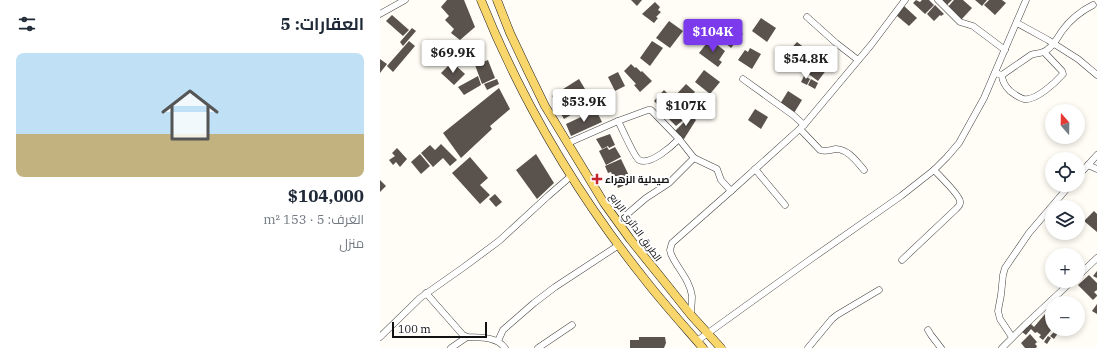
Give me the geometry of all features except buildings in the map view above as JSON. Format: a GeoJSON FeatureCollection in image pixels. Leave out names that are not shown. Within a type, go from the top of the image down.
{"type":"FeatureCollection","features":[{"type":"Feature","properties":{"kind":"main road"},"geometry":{"type":"LineString","coordinates":[[481,0],[507,59],[542,128],[571,176],[647,282],[703,348]]}},
{"type":"Feature","properties":{"kind":"main road","name":"الطريق الدائري الرابع"},"geometry":{"type":"LineString","coordinates":[[497,0],[510,32],[545,106],[604,202],[691,315],[721,348]]}},
{"type":"Feature","properties":{"kind":"street"},"geometry":{"type":"LineString","coordinates":[[380,14],[405,0]]}},
{"type":"Feature","properties":{"kind":"street"},"geometry":{"type":"LineString","coordinates":[[691,315],[692,295],[671,254],[670,246],[672,243],[802,127],[858,60],[905,0]]}},
{"type":"Feature","properties":{"kind":"street"},"geometry":{"type":"LineString","coordinates":[[938,0],[960,22],[973,26],[1005,50]]}},
{"type":"Feature","properties":{"kind":"street"},"geometry":{"type":"LineString","coordinates":[[697,341],[901,196],[934,170],[947,157],[959,142],[984,98],[1026,0]]}},
{"type":"Feature","properties":{"kind":"street"},"geometry":{"type":"LineString","coordinates":[[1002,75],[1031,55],[1044,52],[1053,44],[1071,21],[1082,11],[1093,5]]}},
{"type":"Feature","properties":{"kind":"street"},"geometry":{"type":"LineString","coordinates":[[807,17],[858,60]]}},
{"type":"Feature","properties":{"kind":"street"},"geometry":{"type":"LineString","coordinates":[[1017,23],[1078,59],[1097,75]]}},
{"type":"Feature","properties":{"kind":"street"},"geometry":{"type":"LineString","coordinates":[[1002,75],[1003,82],[1015,95],[1024,99],[1034,97],[1056,82],[1062,74],[1062,70],[1044,52]]}},
{"type":"Feature","properties":{"kind":"street"},"geometry":{"type":"LineString","coordinates":[[995,73],[1002,75]]}},
{"type":"Feature","properties":{"kind":"street"},"geometry":{"type":"LineString","coordinates":[[742,79],[792,115],[820,150],[824,151],[838,149],[845,151],[864,170]]}},
{"type":"Feature","properties":{"kind":"street"},"geometry":{"type":"LineString","coordinates":[[568,143],[618,121],[651,110],[679,139],[694,158],[717,169],[724,185],[731,191]]}},
{"type":"Feature","properties":{"kind":"street"},"geometry":{"type":"LineString","coordinates":[[618,121],[633,152],[641,161],[646,161],[660,155],[679,139]]}},
{"type":"Feature","properties":{"kind":"street"},"geometry":{"type":"LineString","coordinates":[[1085,168],[1097,155]]}},
{"type":"Feature","properties":{"kind":"street"},"geometry":{"type":"LineString","coordinates":[[618,222],[646,198],[669,183],[694,158]]}},
{"type":"Feature","properties":{"kind":"street"},"geometry":{"type":"LineString","coordinates":[[1088,165],[1097,169]]}},
{"type":"Feature","properties":{"kind":"street"},"geometry":{"type":"LineString","coordinates":[[755,169],[785,205]]}},
{"type":"Feature","properties":{"kind":"street"},"geometry":{"type":"LineString","coordinates":[[902,260],[960,204],[959,198],[934,170]]}},
{"type":"Feature","properties":{"kind":"street"},"geometry":{"type":"LineString","coordinates":[[380,337],[420,298],[499,241],[571,176]]}},
{"type":"Feature","properties":{"kind":"street"},"geometry":{"type":"LineString","coordinates":[[1012,337],[1000,319],[998,310],[1001,295],[1002,275],[1029,232],[1064,192]]}},
{"type":"Feature","properties":{"kind":"street"},"geometry":{"type":"LineString","coordinates":[[498,341],[503,330],[534,303],[555,287],[619,245]]}},
{"type":"Feature","properties":{"kind":"street"},"geometry":{"type":"LineString","coordinates":[[1085,269],[1097,258]]}},
{"type":"Feature","properties":{"kind":"street"},"geometry":{"type":"LineString","coordinates":[[1002,348],[1064,288]]}},
{"type":"Feature","properties":{"kind":"street"},"geometry":{"type":"LineString","coordinates":[[808,348],[837,315],[879,290]]}},
{"type":"Feature","properties":{"kind":"street"},"geometry":{"type":"LineString","coordinates":[[426,293],[466,337],[494,339],[505,348]]}},
{"type":"Feature","properties":{"kind":"street"},"geometry":{"type":"LineString","coordinates":[[538,348],[572,325]]}},
{"type":"Feature","properties":{"kind":"street"},"geometry":{"type":"LineString","coordinates":[[928,330],[930,335],[941,348]]}},
{"type":"Feature","properties":{"kind":"street"},"geometry":{"type":"LineString","coordinates":[[451,348],[466,337]]}},
{"type":"Feature","properties":{"kind":"place","name":"صيدلية الزهراء"},"geometry":{"type":"Point","coordinates":[597,179]}}]}
